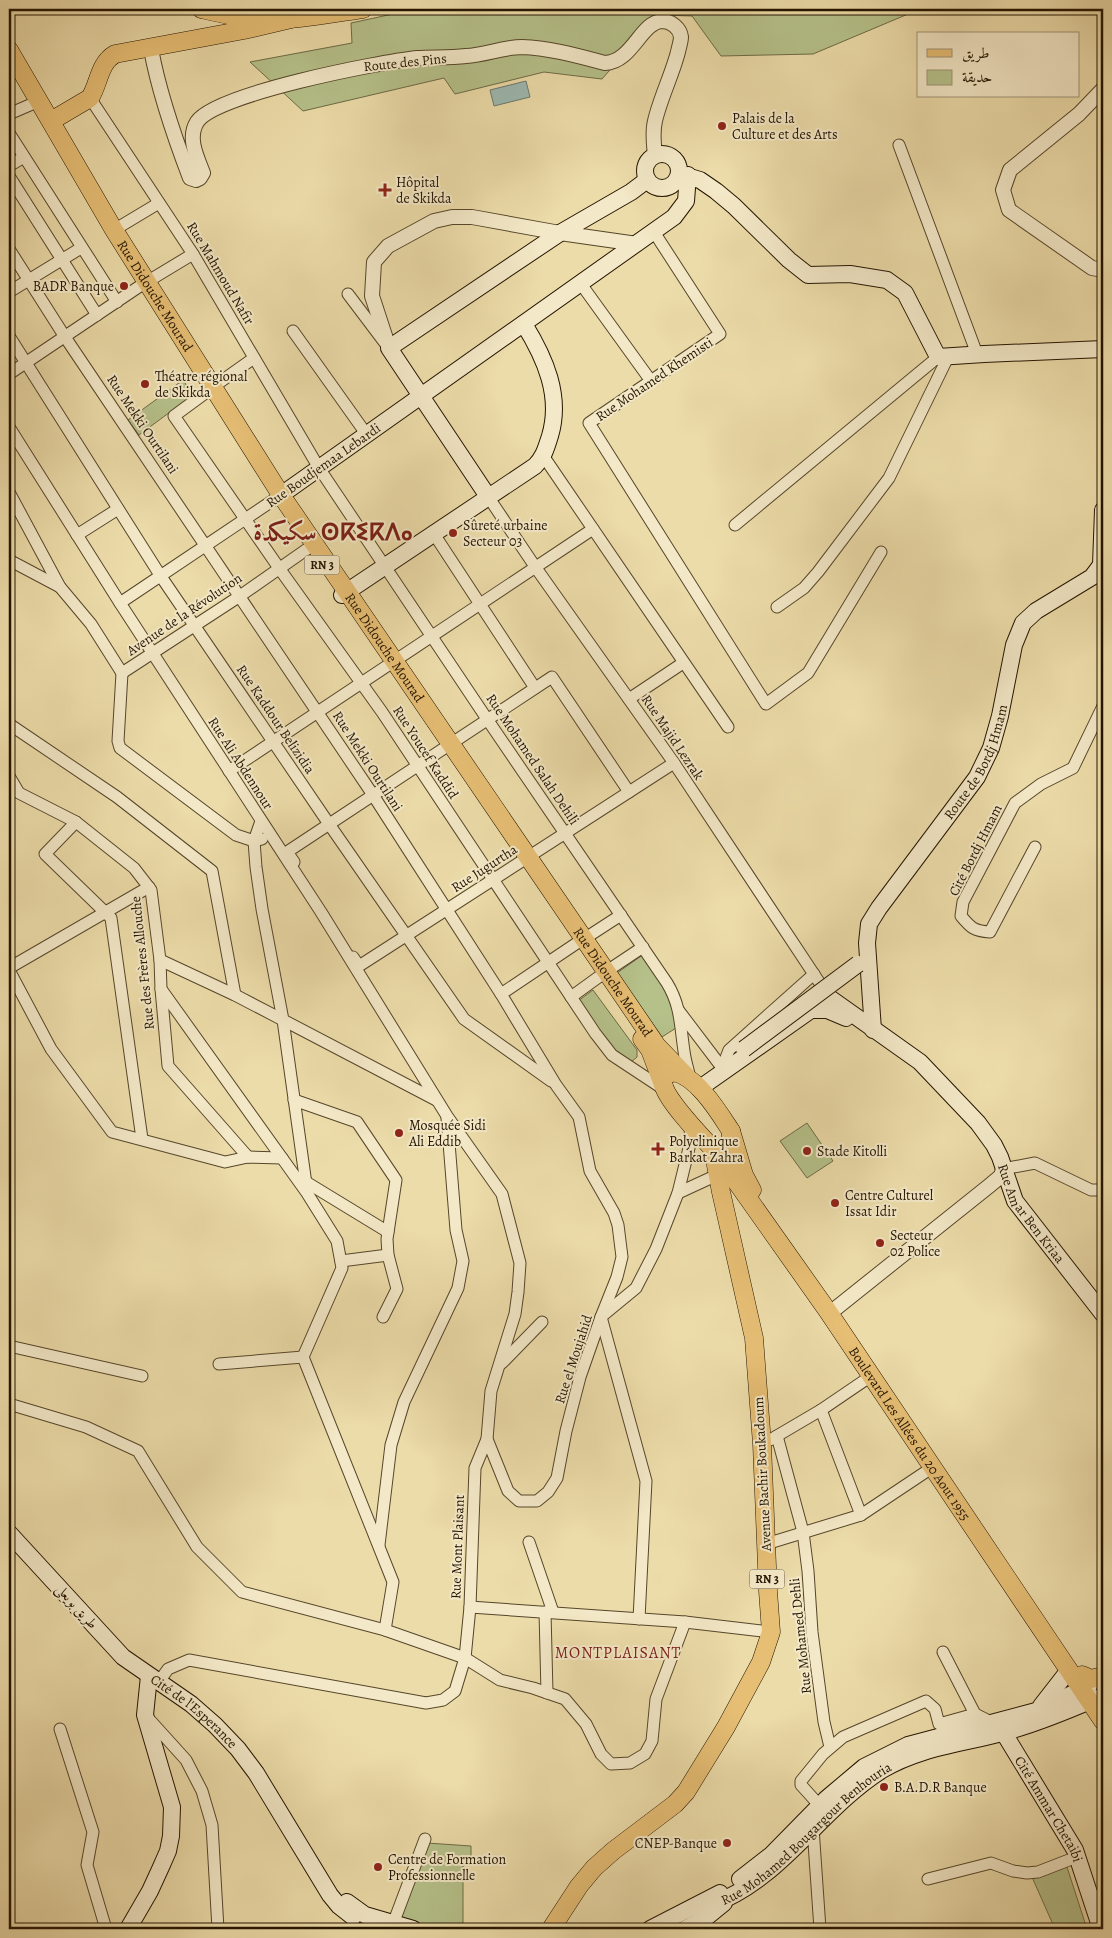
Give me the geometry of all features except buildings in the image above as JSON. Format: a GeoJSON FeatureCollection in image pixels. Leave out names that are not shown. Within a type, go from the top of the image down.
{"type":"FeatureCollection","features":[{"type":"Feature","properties":{"kind":"main road"},"geometry":{"type":"LineString","coordinates":[[201,9],[250,18],[291,19]]}},
{"type":"Feature","properties":{"kind":"main road"},"geometry":{"type":"LineString","coordinates":[[51,121],[90,98],[94,92],[103,65],[110,57],[120,53],[291,19],[363,9]]}},
{"type":"Feature","properties":{"kind":"main road","name":"Rue Didouche Mourad"},"geometry":{"type":"LineString","coordinates":[[9,50],[35,104],[107,235],[144,284]]}},
{"type":"Feature","properties":{"kind":"main road","name":"Rue Didouche Mourad"},"geometry":{"type":"LineString","coordinates":[[9,70],[35,104],[51,121],[144,284],[310,547],[345,593]]}},
{"type":"Feature","properties":{"kind":"main road"},"geometry":{"type":"LineString","coordinates":[[684,175],[666,188],[655,187],[647,180],[645,169],[647,163],[655,156],[666,154],[675,159],[684,175],[686,201],[716,191]]}},
{"type":"Feature","properties":{"kind":"main road"},"geometry":{"type":"LineString","coordinates":[[684,175],[700,180],[716,191],[789,260],[808,275],[850,274],[886,280],[905,292],[943,357],[1103,349]]}},
{"type":"Feature","properties":{"kind":"main road"},"geometry":{"type":"LineString","coordinates":[[489,498],[389,348],[560,234],[631,192],[647,180]]}},
{"type":"Feature","properties":{"kind":"main road","name":"Rue Boudjemaa Lebardi"},"geometry":{"type":"LineString","coordinates":[[279,496],[654,232],[674,217],[686,201]]}},
{"type":"Feature","properties":{"kind":"main road"},"geometry":{"type":"LineString","coordinates":[[345,593],[489,498],[535,466],[544,457],[555,416],[554,398],[546,366],[537,344],[524,324]]}},
{"type":"Feature","properties":{"kind":"main road","name":"Rue Didouche Mourad"},"geometry":{"type":"LineString","coordinates":[[279,496],[603,974],[650,1050],[664,1089],[691,1124]]}},
{"type":"Feature","properties":{"kind":"main road","name":"Route de Bordj Hmam"},"geometry":{"type":"LineString","coordinates":[[873,1030],[867,944],[869,924],[976,777],[991,748],[1000,716],[1014,645],[1023,623],[1036,611],[1092,577],[1101,565],[1103,510]]}},
{"type":"Feature","properties":{"kind":"main road"},"geometry":{"type":"LineString","coordinates":[[693,1082],[726,1056],[858,964],[867,944]]}},
{"type":"Feature","properties":{"kind":"main road","name":"Rue Didouche Mourad"},"geometry":{"type":"LineString","coordinates":[[603,974],[657,1046],[693,1082],[730,1137]]}},
{"type":"Feature","properties":{"kind":"main road"},"geometry":{"type":"LineString","coordinates":[[828,996],[920,1062],[978,1123],[994,1145],[1004,1169]]}},
{"type":"Feature","properties":{"kind":"main road"},"geometry":{"type":"LineString","coordinates":[[693,1082],[811,1010],[827,1010],[873,1030]]}},
{"type":"Feature","properties":{"kind":"main road"},"geometry":{"type":"LineString","coordinates":[[664,1089],[663,1080],[668,1073],[679,1073],[693,1082]]}},
{"type":"Feature","properties":{"kind":"main road","name":"Boulevard Les Allées du 20 Aout 1955"},"geometry":{"type":"LineString","coordinates":[[691,1124],[721,1169],[827,1310],[933,1467],[1094,1693]]}},
{"type":"Feature","properties":{"kind":"main road"},"geometry":{"type":"LineString","coordinates":[[721,1169],[722,1149],[730,1137]]}},
{"type":"Feature","properties":{"kind":"main road","name":"Boulevard Les Allées du 20 Aout 1955"},"geometry":{"type":"LineString","coordinates":[[730,1137],[746,1181],[772,1222],[835,1309],[1094,1693]]}},
{"type":"Feature","properties":{"kind":"main road","name":"Avenue Bachir Boukadoum"},"geometry":{"type":"LineString","coordinates":[[550,1929],[582,1881],[594,1868],[613,1851],[675,1804],[686,1792],[726,1727],[761,1662],[771,1632],[766,1544],[769,1440],[754,1338],[721,1169]]}},
{"type":"Feature","properties":{"kind":"main road","name":"Rue Amar Ben Kriaa"},"geometry":{"type":"LineString","coordinates":[[1004,1169],[1015,1201],[1103,1314]]}},
{"type":"Feature","properties":{"kind":"main road","name":"Rue Amar Ben Kriaa"},"geometry":{"type":"LineString","coordinates":[[1004,1169],[1103,1296]]}},
{"type":"Feature","properties":{"kind":"main road","name":"طريق بويعلى"},"geometry":{"type":"LineString","coordinates":[[9,1533],[123,1657],[154,1679]]}},
{"type":"Feature","properties":{"kind":"main road","name":"Cité de l'Esperance"},"geometry":{"type":"LineString","coordinates":[[128,1929],[158,1875],[168,1851],[171,1836],[172,1807],[145,1715],[154,1679],[191,1704],[238,1749],[256,1772],[324,1885],[339,1906],[355,1923]]}},
{"type":"Feature","properties":{"kind":"main road"},"geometry":{"type":"LineString","coordinates":[[1035,1717],[1058,1686],[1094,1693]]}},
{"type":"Feature","properties":{"kind":"main road"},"geometry":{"type":"LineString","coordinates":[[1035,1717],[1071,1716],[1094,1693]]}},
{"type":"Feature","properties":{"kind":"main road","name":"Rue Mohamed Bougargour Benhouria"},"geometry":{"type":"LineString","coordinates":[[727,1895],[771,1855],[820,1806],[864,1767],[888,1753],[908,1744],[1035,1717],[1094,1693]]}},
{"type":"Feature","properties":{"kind":"main road","name":"Rue Mohamed Bougargour Benhouria"},"geometry":{"type":"LineString","coordinates":[[727,1895],[768,1871],[859,1786],[899,1760],[991,1725]]}},
{"type":"Feature","properties":{"kind":"main road","name":"Cité Ammar Chetaibi"},"geometry":{"type":"LineString","coordinates":[[991,1725],[1075,1850],[1101,1929]]}},
{"type":"Feature","properties":{"kind":"main road","name":"Cité Ammar Chetaibi"},"geometry":{"type":"LineString","coordinates":[[1039,1798],[1070,1860],[1092,1929]]}},
{"type":"Feature","properties":{"kind":"main road"},"geometry":{"type":"LineString","coordinates":[[324,1885],[334,1890],[356,1910],[365,1915],[413,1929]]}},
{"type":"Feature","properties":{"kind":"main road"},"geometry":{"type":"LineString","coordinates":[[650,1929],[727,1895]]}},
{"type":"Feature","properties":{"kind":"main road"},"geometry":{"type":"LineString","coordinates":[[685,1929],[708,1916],[727,1895]]}},
{"type":"Feature","properties":{"kind":"main road","name":"Avenue Bachir Boukadoum"},"geometry":{"type":"LineString","coordinates":[[556,1929],[562,1912]]}},
{"type":"Feature","properties":{"kind":"street","name":"Route des Pins"},"geometry":{"type":"LineString","coordinates":[[151,48],[154,67],[176,141],[190,178],[196,180],[201,177],[203,172],[193,146],[194,125],[207,112],[243,96],[354,68],[417,58],[465,57],[521,47],[547,49],[605,63],[621,58],[653,24],[665,22],[676,27],[681,38],[673,70],[655,120],[653,137],[655,156]]}},
{"type":"Feature","properties":{"kind":"street"},"geometry":{"type":"LineString","coordinates":[[1103,89],[1079,114],[1010,170],[1003,190],[1009,210],[1092,268],[1103,270]]}},
{"type":"Feature","properties":{"kind":"street","name":"Rue Mahmoud Nafir"},"geometry":{"type":"LineString","coordinates":[[90,98],[193,254],[319,468]]}},
{"type":"Feature","properties":{"kind":"street"},"geometry":{"type":"LineString","coordinates":[[9,114],[35,104]]}},
{"type":"Feature","properties":{"kind":"street"},"geometry":{"type":"LineString","coordinates":[[9,133],[117,302]]}},
{"type":"Feature","properties":{"kind":"street"},"geometry":{"type":"LineString","coordinates":[[900,146],[977,354]]}},
{"type":"Feature","properties":{"kind":"street"},"geometry":{"type":"LineString","coordinates":[[9,166],[24,157]]}},
{"type":"Feature","properties":{"kind":"street"},"geometry":{"type":"LineString","coordinates":[[9,176],[97,315]]}},
{"type":"Feature","properties":{"kind":"street"},"geometry":{"type":"LineString","coordinates":[[114,230],[159,203]]}},
{"type":"Feature","properties":{"kind":"street"},"geometry":{"type":"LineString","coordinates":[[389,348],[372,296],[374,262],[388,246],[434,221],[452,217],[472,217],[560,234],[637,244]]}},
{"type":"Feature","properties":{"kind":"street","name":"Rue Mohamed Khemisti"},"geometry":{"type":"LineString","coordinates":[[654,232],[720,334],[589,423],[766,704],[808,673],[881,552]]}},
{"type":"Feature","properties":{"kind":"street"},"geometry":{"type":"LineString","coordinates":[[9,292],[81,248]]}},
{"type":"Feature","properties":{"kind":"street","name":"Rue Mekki Ourtilani"},"geometry":{"type":"LineString","coordinates":[[9,249],[65,337],[373,795],[501,994],[556,1085],[579,1118],[590,1171],[614,1213],[618,1225],[622,1257],[617,1277],[600,1317]]}},
{"type":"Feature","properties":{"kind":"street"},"geometry":{"type":"LineString","coordinates":[[9,374],[144,284],[193,254]]}},
{"type":"Feature","properties":{"kind":"street"},"geometry":{"type":"LineString","coordinates":[[581,284],[651,381]]}},
{"type":"Feature","properties":{"kind":"street"},"geometry":{"type":"LineString","coordinates":[[348,294],[389,348]]}},
{"type":"Feature","properties":{"kind":"street"},"geometry":{"type":"LineString","coordinates":[[293,331],[367,435]]}},
{"type":"Feature","properties":{"kind":"street","name":"Rue Kaddour Belizidia"},"geometry":{"type":"LineString","coordinates":[[9,336],[160,575],[328,824],[464,1019],[556,1085]]}},
{"type":"Feature","properties":{"kind":"street"},"geometry":{"type":"LineString","coordinates":[[735,525],[943,357]]}},
{"type":"Feature","properties":{"kind":"street"},"geometry":{"type":"LineString","coordinates":[[777,607],[804,588],[818,572],[889,478],[943,357]]}},
{"type":"Feature","properties":{"kind":"street"},"geometry":{"type":"LineString","coordinates":[[211,389],[254,358]]}},
{"type":"Feature","properties":{"kind":"street","name":"Rue Youcef Kaddid"},"geometry":{"type":"LineString","coordinates":[[211,389],[174,416],[279,568],[362,683],[418,765],[492,880],[612,1055],[664,1089]]}},
{"type":"Feature","properties":{"kind":"street","name":"Rue Ali Abdennour"},"geometry":{"type":"LineString","coordinates":[[9,427],[120,603],[324,917],[447,1116]]}},
{"type":"Feature","properties":{"kind":"street"},"geometry":{"type":"LineString","coordinates":[[544,457],[728,728]]}},
{"type":"Feature","properties":{"kind":"street","name":"Rue Mohamed Salah Dehili"},"geometry":{"type":"LineString","coordinates":[[319,468],[675,996],[679,1010],[684,1051],[693,1082]]}},
{"type":"Feature","properties":{"kind":"street"},"geometry":{"type":"LineString","coordinates":[[9,492],[60,587]]}},
{"type":"Feature","properties":{"kind":"street","name":"Rue Boudjemaa Lebardi"},"geometry":{"type":"LineString","coordinates":[[120,603],[279,496]]}},
{"type":"Feature","properties":{"kind":"street","name":"Rue Majid Lezrak"},"geometry":{"type":"LineString","coordinates":[[489,498],[536,568],[674,763],[828,996]]}},
{"type":"Feature","properties":{"kind":"street"},"geometry":{"type":"LineString","coordinates":[[77,535],[118,509]]}},
{"type":"Feature","properties":{"kind":"street"},"geometry":{"type":"LineString","coordinates":[[229,771],[592,529]]}},
{"type":"Feature","properties":{"kind":"street"},"geometry":{"type":"LineString","coordinates":[[434,534],[535,688]]}},
{"type":"Feature","properties":{"kind":"street","name":"Avenue de la Révolution"},"geometry":{"type":"LineString","coordinates":[[60,587],[90,624],[122,673],[196,626],[310,547]]}},
{"type":"Feature","properties":{"kind":"street"},"geometry":{"type":"LineString","coordinates":[[9,560],[60,587]]}},
{"type":"Feature","properties":{"kind":"street"},"geometry":{"type":"LineString","coordinates":[[630,699],[683,663]]}},
{"type":"Feature","properties":{"kind":"street"},"geometry":{"type":"LineString","coordinates":[[122,673],[118,742],[120,748],[236,835],[254,841],[271,836]]}},
{"type":"Feature","properties":{"kind":"street"},"geometry":{"type":"LineString","coordinates":[[324,917],[321,905],[287,852],[552,677],[629,792]]}},
{"type":"Feature","properties":{"kind":"street","name":"Cité Bordj Hmam"},"geometry":{"type":"LineString","coordinates":[[1035,848],[990,932],[977,931],[969,926],[961,916],[963,902],[1015,802],[1041,784],[1072,768],[1103,706]]}},
{"type":"Feature","properties":{"kind":"street"},"geometry":{"type":"LineString","coordinates":[[9,724],[117,797],[212,871],[234,994]]}},
{"type":"Feature","properties":{"kind":"street","name":"Rue Jugurtha"},"geometry":{"type":"LineString","coordinates":[[324,917],[334,924],[359,966],[674,763]]}},
{"type":"Feature","properties":{"kind":"street","name":"Rue des Frères Allouche"},"geometry":{"type":"LineString","coordinates":[[9,776],[19,793],[76,822],[134,868],[151,890],[160,960],[168,1066],[248,1157]]}},
{"type":"Feature","properties":{"kind":"street"},"geometry":{"type":"LineString","coordinates":[[261,821],[254,841],[262,909],[283,1020],[306,1187]]}},
{"type":"Feature","properties":{"kind":"street"},"geometry":{"type":"LineString","coordinates":[[76,822],[45,854],[111,918],[142,1139]]}},
{"type":"Feature","properties":{"kind":"street"},"geometry":{"type":"LineString","coordinates":[[149,888],[9,969],[51,1049],[112,1132],[224,1162],[248,1157],[282,1158]]}},
{"type":"Feature","properties":{"kind":"street"},"geometry":{"type":"LineString","coordinates":[[501,994],[621,915]]}},
{"type":"Feature","properties":{"kind":"street"},"geometry":{"type":"LineString","coordinates":[[571,997],[643,947]]}},
{"type":"Feature","properties":{"kind":"street"},"geometry":{"type":"LineString","coordinates":[[160,960],[234,994],[438,1101]]}},
{"type":"Feature","properties":{"kind":"street"},"geometry":{"type":"LineString","coordinates":[[679,1010],[726,1056],[814,974]]}},
{"type":"Feature","properties":{"kind":"street"},"geometry":{"type":"LineString","coordinates":[[161,989],[282,1158],[306,1187],[337,1241],[342,1268],[304,1357],[394,1582],[385,1630]]}},
{"type":"Feature","properties":{"kind":"street"},"geometry":{"type":"LineString","coordinates":[[294,1100],[357,1122],[396,1180],[388,1232],[388,1255],[397,1288],[383,1317]]}},
{"type":"Feature","properties":{"kind":"street"},"geometry":{"type":"LineString","coordinates":[[379,1545],[391,1445],[404,1402],[458,1288],[463,1261],[456,1230],[447,1116]]}},
{"type":"Feature","properties":{"kind":"street","name":"Rue Mont Plaisant"},"geometry":{"type":"LineString","coordinates":[[154,1679],[168,1669],[189,1660],[426,1703],[443,1700],[455,1691],[465,1658],[470,1607],[475,1468],[487,1439],[491,1391],[516,1314],[520,1263],[502,1194],[447,1116]]}},
{"type":"Feature","properties":{"kind":"street","name":"Rue el Moujahid"},"geometry":{"type":"LineString","coordinates":[[487,1439],[508,1491],[519,1501],[538,1501],[548,1492],[557,1478],[566,1431],[580,1377],[600,1317],[636,1288],[656,1249],[678,1193],[690,1148],[691,1124]]}},
{"type":"Feature","properties":{"kind":"street"},"geometry":{"type":"LineString","coordinates":[[835,1309],[989,1186],[1001,1176],[1004,1169],[1035,1163],[1091,1190],[1103,1190]]}},
{"type":"Feature","properties":{"kind":"street"},"geometry":{"type":"LineString","coordinates":[[678,1193],[721,1169]]}},
{"type":"Feature","properties":{"kind":"street"},"geometry":{"type":"LineString","coordinates":[[989,1186],[1010,1190]]}},
{"type":"Feature","properties":{"kind":"street"},"geometry":{"type":"LineString","coordinates":[[306,1187],[388,1232]]}},
{"type":"Feature","properties":{"kind":"street"},"geometry":{"type":"LineString","coordinates":[[341,1262],[388,1255]]}},
{"type":"Feature","properties":{"kind":"street"},"geometry":{"type":"LineString","coordinates":[[600,1317],[646,1481],[639,1619]]}},
{"type":"Feature","properties":{"kind":"street"},"geometry":{"type":"LineString","coordinates":[[498,1367],[542,1322]]}},
{"type":"Feature","properties":{"kind":"street"},"geometry":{"type":"LineString","coordinates":[[9,1346],[142,1376]]}},
{"type":"Feature","properties":{"kind":"street"},"geometry":{"type":"LineString","coordinates":[[219,1364],[304,1357]]}},
{"type":"Feature","properties":{"kind":"street"},"geometry":{"type":"LineString","coordinates":[[769,1440],[821,1410],[872,1376]]}},
{"type":"Feature","properties":{"kind":"street"},"geometry":{"type":"LineString","coordinates":[[9,1404],[86,1426],[138,1451],[197,1547],[242,1592],[385,1630],[465,1658],[500,1680],[565,1699],[586,1724],[601,1754],[611,1764],[630,1763],[645,1754],[652,1741],[656,1699],[685,1622]]}},
{"type":"Feature","properties":{"kind":"street"},"geometry":{"type":"LineString","coordinates":[[821,1410],[861,1515]]}},
{"type":"Feature","properties":{"kind":"street","name":"Rue Mohamed Dehli"},"geometry":{"type":"LineString","coordinates":[[769,1440],[803,1532],[812,1632],[824,1722],[830,1747]]}},
{"type":"Feature","properties":{"kind":"street"},"geometry":{"type":"LineString","coordinates":[[766,1544],[861,1515],[933,1467]]}},
{"type":"Feature","properties":{"kind":"street"},"geometry":{"type":"LineString","coordinates":[[529,1542],[549,1612],[547,1693]]}},
{"type":"Feature","properties":{"kind":"street"},"geometry":{"type":"LineString","coordinates":[[470,1607],[685,1622],[771,1632]]}},
{"type":"Feature","properties":{"kind":"street"},"geometry":{"type":"LineString","coordinates":[[943,1652],[991,1725]]}},
{"type":"Feature","properties":{"kind":"street"},"geometry":{"type":"LineString","coordinates":[[820,1806],[802,1785],[801,1781],[823,1754],[843,1737],[926,1701],[935,1709],[939,1724],[991,1725]]}},
{"type":"Feature","properties":{"kind":"street"},"geometry":{"type":"LineString","coordinates":[[145,1715],[186,1760],[202,1791],[212,1825],[218,1929]]}},
{"type":"Feature","properties":{"kind":"street"},"geometry":{"type":"LineString","coordinates":[[60,1729],[93,1832],[88,1865],[106,1929]]}},
{"type":"Feature","properties":{"kind":"street"},"geometry":{"type":"LineString","coordinates":[[813,1828],[820,1929]]}},
{"type":"Feature","properties":{"kind":"street"},"geometry":{"type":"LineString","coordinates":[[393,1924],[425,1839]]}},
{"type":"Feature","properties":{"kind":"street","name":"Cité Ammar Chetaibi"},"geometry":{"type":"LineString","coordinates":[[928,1879],[991,1862],[1027,1873],[1038,1872],[1070,1860]]}},
{"type":"Feature","properties":{"kind":"green space"},"geometry":{"type":"Polygon","coordinates":[[[416,9],[920,9],[813,54],[721,56],[692,16],[658,15],[602,79],[544,72],[455,94],[444,78],[303,111],[250,62],[352,43],[351,23],[416,9]]]}},
{"type":"Feature","properties":{"kind":"green space"},"geometry":{"type":"Polygon","coordinates":[[[183,380],[193,395],[139,435],[128,420],[183,380]]]}},
{"type":"Feature","properties":{"kind":"green space"},"geometry":{"type":"Polygon","coordinates":[[[644,954],[672,997],[676,1028],[662,1037],[617,973],[644,954]]]}},
{"type":"Feature","properties":{"kind":"green space"},"geometry":{"type":"Polygon","coordinates":[[[593,990],[637,1050],[637,1057],[630,1063],[614,1054],[578,1001],[593,990]]]}},
{"type":"Feature","properties":{"kind":"green space","name":"Stade Kitolli"},"geometry":{"type":"Polygon","coordinates":[[[807,1123],[833,1161],[807,1178],[780,1141],[807,1123]]]}},
{"type":"Feature","properties":{"kind":"green space"},"geometry":{"type":"Polygon","coordinates":[[[427,1843],[471,1846],[471,1864],[463,1866],[463,1929],[435,1929],[399,1921],[427,1843]]]}},
{"type":"Feature","properties":{"kind":"green space"},"geometry":{"type":"Polygon","coordinates":[[[1066,1864],[1087,1929],[1055,1929],[1032,1877],[1066,1864]]]}},
{"type":"Feature","properties":{"kind":"water"},"geometry":{"type":"Polygon","coordinates":[[[526,81],[530,97],[494,106],[490,90],[526,81]]]}},
{"type":"Feature","properties":{"kind":"tunnel"},"geometry":{"type":"LineString","coordinates":[[353,1917],[380,1929]]}},
{"type":"Feature","properties":{"kind":"place","name":"Palais de la Culture et des Arts"},"geometry":{"type":"Point","coordinates":[722,126]}},
{"type":"Feature","properties":{"kind":"place","name":"Hôpital de Skikda"},"geometry":{"type":"Point","coordinates":[385,190]}},
{"type":"Feature","properties":{"kind":"place","name":"BADR Banque"},"geometry":{"type":"Point","coordinates":[124,286]}},
{"type":"Feature","properties":{"kind":"place","name":"Théatre régional de Skikda"},"geometry":{"type":"Point","coordinates":[145,384]}},
{"type":"Feature","properties":{"kind":"place","name":"Sûreté urbaine Secteur 03"},"geometry":{"type":"Point","coordinates":[453,533]}},
{"type":"Feature","properties":{"kind":"place","name":"Mosquée Sidi Ali Eddib"},"geometry":{"type":"Point","coordinates":[399,1133]}},
{"type":"Feature","properties":{"kind":"place","name":"Polyclinique Barkat Zahra"},"geometry":{"type":"Point","coordinates":[658,1149]}},
{"type":"Feature","properties":{"kind":"place","name":"Stade Kitolli"},"geometry":{"type":"Point","coordinates":[807,1151]}},
{"type":"Feature","properties":{"kind":"place","name":"Centre Culturel Issat Idir"},"geometry":{"type":"Point","coordinates":[835,1203]}},
{"type":"Feature","properties":{"kind":"place","name":"Secteur 02 Police"},"geometry":{"type":"Point","coordinates":[880,1243]}},
{"type":"Feature","properties":{"kind":"place","name":"B.A.D.R Banque"},"geometry":{"type":"Point","coordinates":[884,1787]}},
{"type":"Feature","properties":{"kind":"place","name":"CNEP-Banque"},"geometry":{"type":"Point","coordinates":[727,1843]}},
{"type":"Feature","properties":{"kind":"place","name":"Centre de Formation Professionnelle"},"geometry":{"type":"Point","coordinates":[378,1867]}},
{"type":"Feature","properties":{"kind":"district","name":"سكيكدة ⵙⴽⵉⴽⴷⴰ"},"geometry":{"type":"Point","coordinates":[333,532]}},
{"type":"Feature","properties":{"kind":"district","name":"MONTPLAISANT"},"geometry":{"type":"Point","coordinates":[618,1652]}}]}
